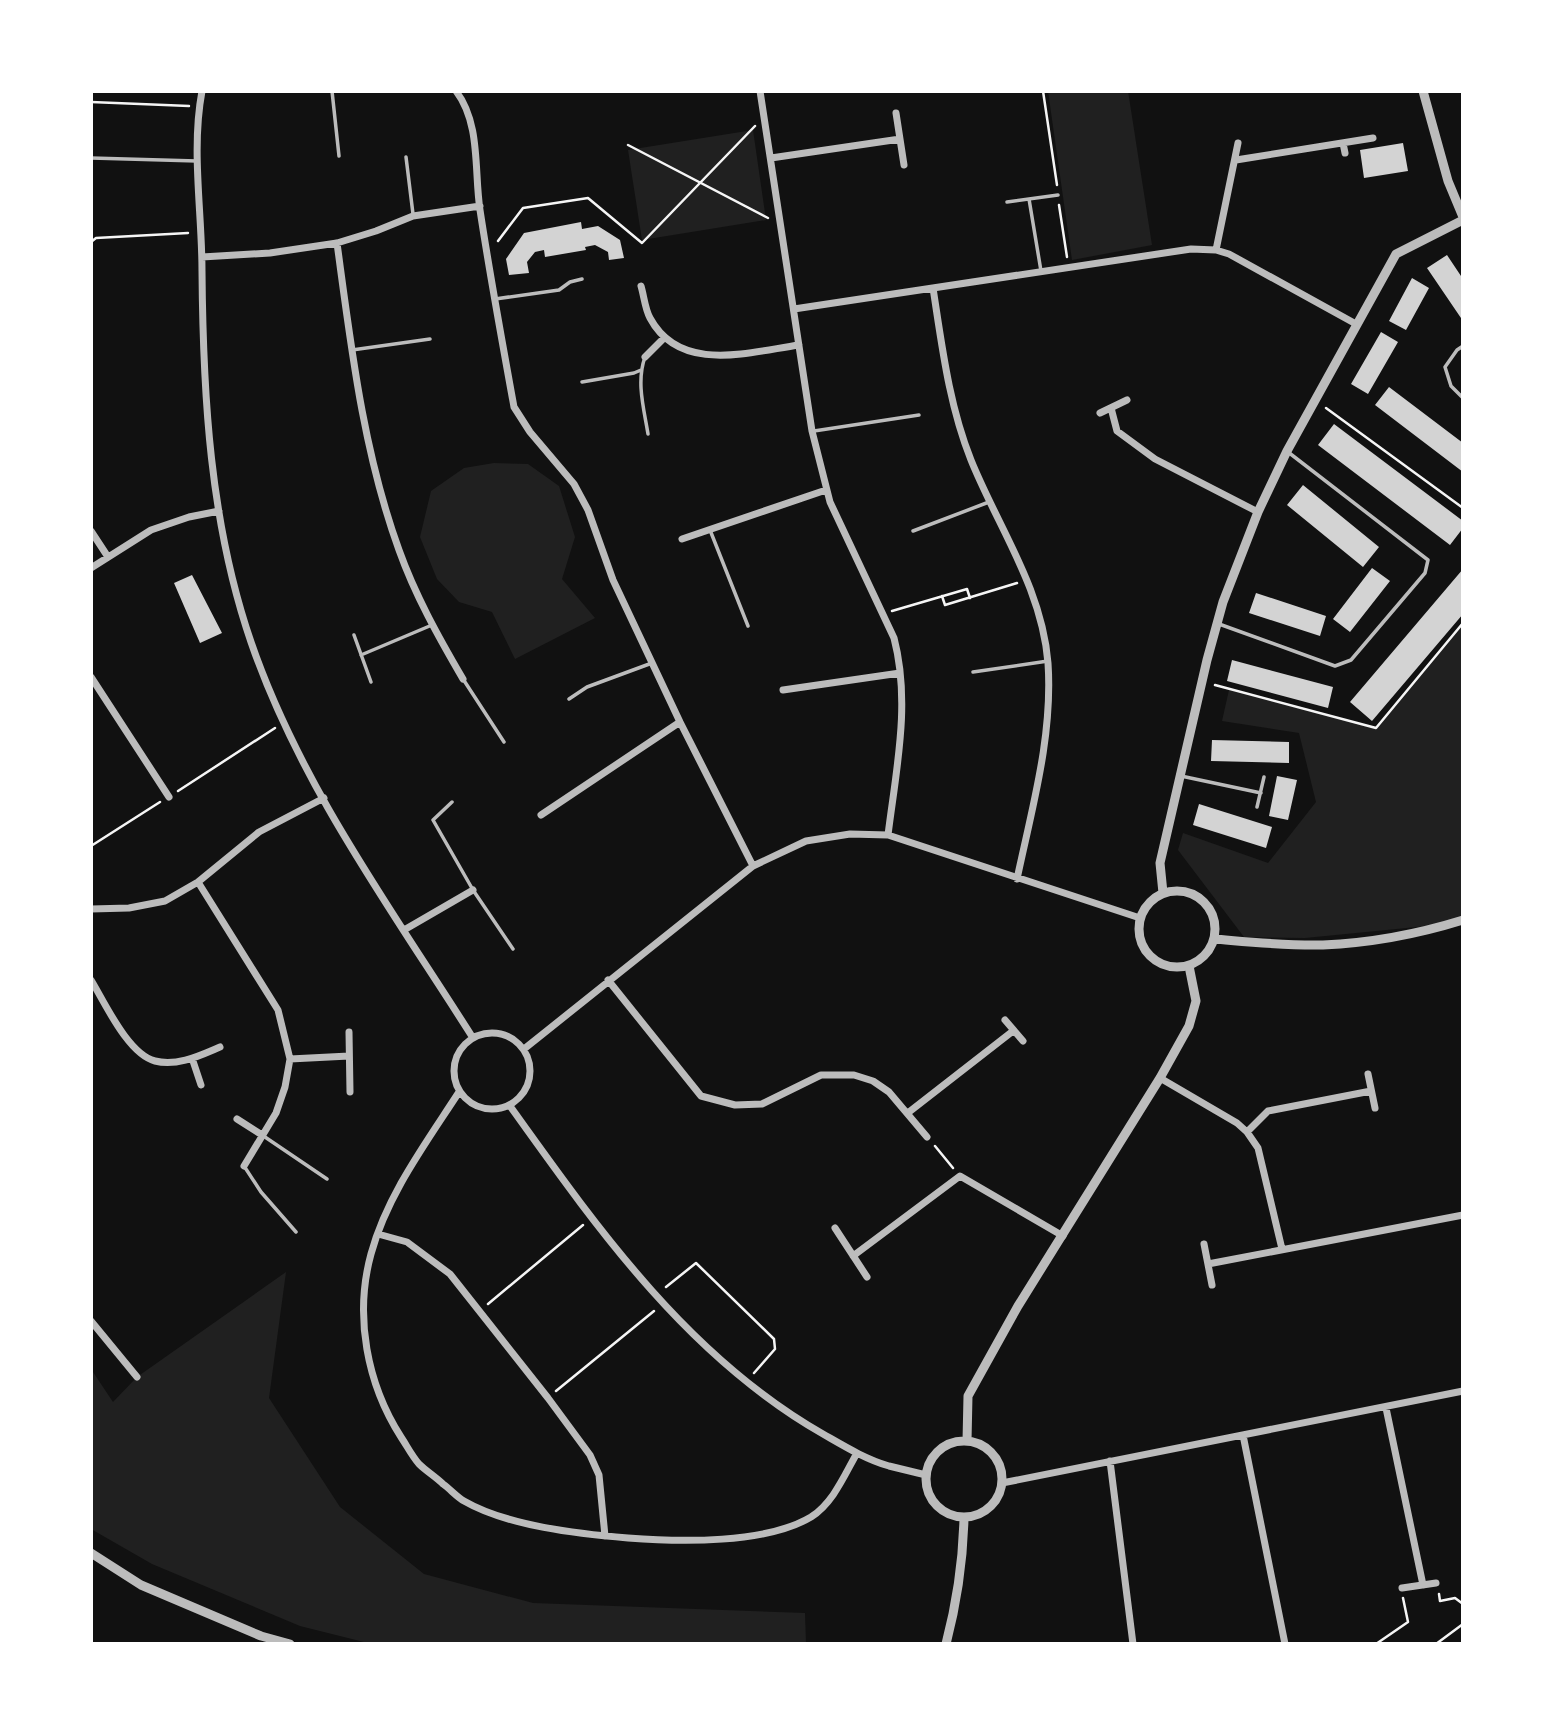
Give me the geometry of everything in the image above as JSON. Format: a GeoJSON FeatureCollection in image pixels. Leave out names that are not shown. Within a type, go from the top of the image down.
{"type":"FeatureCollection","features":[{"type":"Feature","properties":{"kind":"street"},"geometry":{"type":"LineString","coordinates":[[202,91],[197,162],[202,257],[203,362],[219,511],[229,564],[251,641],[283,722],[337,826],[472,1038]]}},
{"type":"Feature","properties":{"kind":"street"},"geometry":{"type":"LineString","coordinates":[[456,91],[467,105],[472,131],[487,255],[514,407],[530,432],[574,484],[587,510],[613,580],[680,722],[753,866]]}},
{"type":"Feature","properties":{"kind":"street"},"geometry":{"type":"LineString","coordinates":[[760,91],[812,431],[826,490],[894,638],[903,713],[888,835]]}},
{"type":"Feature","properties":{"kind":"street"},"geometry":{"type":"LineString","coordinates":[[1163,893],[1160,863],[1202,681],[1232,576],[1258,512],[1287,451],[1396,254],[1463,218],[1460,199],[1423,91]]}},
{"type":"Feature","properties":{"kind":"street"},"geometry":{"type":"LineString","coordinates":[[896,113],[904,165]]}},
{"type":"Feature","properties":{"kind":"street"},"geometry":{"type":"LineString","coordinates":[[1236,160],[1373,138]]}},
{"type":"Feature","properties":{"kind":"street"},"geometry":{"type":"LineString","coordinates":[[771,158],[900,139]]}},
{"type":"Feature","properties":{"kind":"street"},"geometry":{"type":"LineString","coordinates":[[1216,250],[1238,143]]}},
{"type":"Feature","properties":{"kind":"street"},"geometry":{"type":"LineString","coordinates":[[1343,143],[1345,153]]}},
{"type":"Feature","properties":{"kind":"street"},"geometry":{"type":"LineString","coordinates":[[202,257],[270,253],[337,243],[413,216],[480,206]]}},
{"type":"Feature","properties":{"kind":"street"},"geometry":{"type":"LineString","coordinates":[[337,243],[362,415],[380,488],[399,551],[432,625],[463,679]]}},
{"type":"Feature","properties":{"kind":"street"},"geometry":{"type":"LineString","coordinates":[[794,309],[1191,249],[1216,250],[1229,254],[1356,324]]}},
{"type":"Feature","properties":{"kind":"street"},"geometry":{"type":"LineString","coordinates":[[641,286],[649,317],[664,338],[691,353],[719,357],[800,345]]}},
{"type":"Feature","properties":{"kind":"street"},"geometry":{"type":"LineString","coordinates":[[933,288],[951,398],[970,457],[989,502],[1028,580],[1040,617],[1048,662],[1049,702],[1044,751],[1017,879]]}},
{"type":"Feature","properties":{"kind":"street"},"geometry":{"type":"LineString","coordinates":[[645,357],[664,338]]}},
{"type":"Feature","properties":{"kind":"street"},"geometry":{"type":"LineString","coordinates":[[1100,413],[1127,400]]}},
{"type":"Feature","properties":{"kind":"street"},"geometry":{"type":"LineString","coordinates":[[1111,408],[1117,431],[1155,459],[1258,512]]}},
{"type":"Feature","properties":{"kind":"street"},"geometry":{"type":"LineString","coordinates":[[682,539],[826,490]]}},
{"type":"Feature","properties":{"kind":"street"},"geometry":{"type":"LineString","coordinates":[[91,568],[151,530],[189,517],[219,511]]}},
{"type":"Feature","properties":{"kind":"street"},"geometry":{"type":"LineString","coordinates":[[91,531],[108,557]]}},
{"type":"Feature","properties":{"kind":"street"},"geometry":{"type":"LineString","coordinates":[[783,690],[900,673]]}},
{"type":"Feature","properties":{"kind":"street"},"geometry":{"type":"LineString","coordinates":[[91,677],[169,797]]}},
{"type":"Feature","properties":{"kind":"street"},"geometry":{"type":"LineString","coordinates":[[541,815],[680,722]]}},
{"type":"Feature","properties":{"kind":"street"},"geometry":{"type":"LineString","coordinates":[[91,909],[129,908],[165,901],[198,882],[259,832],[324,798]]}},
{"type":"Feature","properties":{"kind":"street"},"geometry":{"type":"LineString","coordinates":[[524,1049],[753,866],[806,841],[832,836],[888,835],[1140,918]]}},
{"type":"Feature","properties":{"kind":"street"},"geometry":{"type":"LineString","coordinates":[[198,882],[278,1010],[290,1059],[285,1087],[276,1113],[244,1166]]}},
{"type":"Feature","properties":{"kind":"street"},"geometry":{"type":"LineString","coordinates":[[404,930],[473,890]]}},
{"type":"Feature","properties":{"kind":"street"},"geometry":{"type":"LineString","coordinates":[[1182,891],[1205,902],[1211,914],[1214,939],[1199,960],[1189,966],[1170,966],[1154,960],[1144,949],[1138,934],[1140,918],[1155,897],[1163,893],[1182,891]]}},
{"type":"Feature","properties":{"kind":"street"},"geometry":{"type":"LineString","coordinates":[[1214,939],[1309,945],[1349,943],[1438,928],[1463,920]]}},
{"type":"Feature","properties":{"kind":"street"},"geometry":{"type":"LineString","coordinates":[[967,1440],[968,1396],[1018,1306],[1160,1078],[1189,1026],[1196,1001],[1189,966]]}},
{"type":"Feature","properties":{"kind":"street"},"geometry":{"type":"LineString","coordinates":[[91,980],[122,1031],[145,1056],[156,1062],[192,1058],[220,1047]]}},
{"type":"Feature","properties":{"kind":"street"},"geometry":{"type":"LineString","coordinates":[[608,980],[701,1096],[735,1105],[762,1104],[821,1075],[837,1073],[873,1081],[889,1092],[909,1112],[927,1137]]}},
{"type":"Feature","properties":{"kind":"street"},"geometry":{"type":"LineString","coordinates":[[1005,1020],[1023,1041]]}},
{"type":"Feature","properties":{"kind":"street"},"geometry":{"type":"LineString","coordinates":[[909,1112],[1013,1031]]}},
{"type":"Feature","properties":{"kind":"street"},"geometry":{"type":"LineString","coordinates":[[349,1032],[350,1093]]}},
{"type":"Feature","properties":{"kind":"street"},"geometry":{"type":"LineString","coordinates":[[485,1033],[499,1033],[514,1039],[524,1049],[531,1066],[530,1080],[525,1092],[510,1106],[497,1110],[483,1109],[468,1102],[459,1092],[454,1079],[455,1060],[461,1048],[472,1038],[485,1033]]}},
{"type":"Feature","properties":{"kind":"street"},"geometry":{"type":"LineString","coordinates":[[290,1059],[349,1056]]}},
{"type":"Feature","properties":{"kind":"street"},"geometry":{"type":"LineString","coordinates":[[192,1058],[201,1085]]}},
{"type":"Feature","properties":{"kind":"street"},"geometry":{"type":"LineString","coordinates":[[1368,1074],[1375,1108]]}},
{"type":"Feature","properties":{"kind":"street"},"geometry":{"type":"LineString","coordinates":[[1160,1078],[1237,1123],[1247,1132],[1258,1148],[1282,1249]]}},
{"type":"Feature","properties":{"kind":"street"},"geometry":{"type":"LineString","coordinates":[[1247,1132],[1268,1111],[1371,1091]]}},
{"type":"Feature","properties":{"kind":"street"},"geometry":{"type":"LineString","coordinates":[[459,1092],[407,1172],[378,1234],[363,1301],[367,1355],[387,1414],[418,1463],[464,1501],[515,1522],[605,1536],[675,1540],[752,1536],[786,1528],[811,1516],[829,1502],[857,1453]]}},
{"type":"Feature","properties":{"kind":"street"},"geometry":{"type":"LineString","coordinates":[[510,1106],[591,1219],[655,1296],[747,1381],[793,1417],[857,1453],[888,1466],[926,1475]]}},
{"type":"Feature","properties":{"kind":"street"},"geometry":{"type":"LineString","coordinates":[[237,1119],[262,1135]]}},
{"type":"Feature","properties":{"kind":"street"},"geometry":{"type":"LineString","coordinates":[[853,1256],[960,1176],[1063,1236]]}},
{"type":"Feature","properties":{"kind":"street"},"geometry":{"type":"LineString","coordinates":[[1208,1264],[1463,1215]]}},
{"type":"Feature","properties":{"kind":"street"},"geometry":{"type":"LineString","coordinates":[[835,1228],[867,1278]]}},
{"type":"Feature","properties":{"kind":"street"},"geometry":{"type":"LineString","coordinates":[[378,1234],[407,1242],[450,1274],[548,1398],[590,1455],[599,1475],[605,1536]]}},
{"type":"Feature","properties":{"kind":"street"},"geometry":{"type":"LineString","coordinates":[[1204,1244],[1212,1285]]}},
{"type":"Feature","properties":{"kind":"street"},"geometry":{"type":"LineString","coordinates":[[91,1321],[137,1377]]}},
{"type":"Feature","properties":{"kind":"street"},"geometry":{"type":"LineString","coordinates":[[1002,1483],[1463,1391]]}},
{"type":"Feature","properties":{"kind":"street"},"geometry":{"type":"LineString","coordinates":[[1386,1408],[1423,1585]]}},
{"type":"Feature","properties":{"kind":"street"},"geometry":{"type":"LineString","coordinates":[[1244,1435],[1285,1644]]}},
{"type":"Feature","properties":{"kind":"street"},"geometry":{"type":"LineString","coordinates":[[967,1440],[993,1454],[1002,1473],[1002,1483],[999,1496],[990,1508],[978,1515],[964,1518],[940,1510],[931,1500],[926,1488],[926,1475],[930,1461],[939,1449],[952,1442],[967,1440]]}},
{"type":"Feature","properties":{"kind":"street"},"geometry":{"type":"LineString","coordinates":[[1110,1461],[1133,1644]]}},
{"type":"Feature","properties":{"kind":"street"},"geometry":{"type":"LineString","coordinates":[[946,1644],[955,1611],[964,1553],[964,1518]]}},
{"type":"Feature","properties":{"kind":"street"},"geometry":{"type":"LineString","coordinates":[[91,1553],[141,1585],[261,1636],[289,1644]]}},
{"type":"Feature","properties":{"kind":"street"},"geometry":{"type":"LineString","coordinates":[[1402,1588],[1436,1583]]}},
{"type":"Feature","properties":{"kind":"lane"},"geometry":{"type":"LineString","coordinates":[[332,91],[339,156]]}},
{"type":"Feature","properties":{"kind":"lane"},"geometry":{"type":"LineString","coordinates":[[406,157],[413,216]]}},
{"type":"Feature","properties":{"kind":"lane"},"geometry":{"type":"LineString","coordinates":[[91,158],[197,162]]}},
{"type":"Feature","properties":{"kind":"lane"},"geometry":{"type":"LineString","coordinates":[[1007,202],[1058,195]]}},
{"type":"Feature","properties":{"kind":"lane"},"geometry":{"type":"LineString","coordinates":[[1029,199],[1041,271]]}},
{"type":"Feature","properties":{"kind":"lane"},"geometry":{"type":"LineString","coordinates":[[495,299],[559,290],[570,282],[582,279]]}},
{"type":"Feature","properties":{"kind":"lane"},"geometry":{"type":"LineString","coordinates":[[352,350],[430,339]]}},
{"type":"Feature","properties":{"kind":"lane"},"geometry":{"type":"LineString","coordinates":[[1463,346],[1445,367],[1451,386],[1463,398]]}},
{"type":"Feature","properties":{"kind":"lane"},"geometry":{"type":"LineString","coordinates":[[645,357],[640,370],[648,434]]}},
{"type":"Feature","properties":{"kind":"lane"},"geometry":{"type":"LineString","coordinates":[[582,382],[640,370]]}},
{"type":"Feature","properties":{"kind":"lane"},"geometry":{"type":"LineString","coordinates":[[812,431],[919,415]]}},
{"type":"Feature","properties":{"kind":"lane"},"geometry":{"type":"LineString","coordinates":[[1217,623],[1335,666],[1351,660],[1424,573],[1428,560],[1287,451]]}},
{"type":"Feature","properties":{"kind":"lane"},"geometry":{"type":"LineString","coordinates":[[913,531],[989,502]]}},
{"type":"Feature","properties":{"kind":"lane"},"geometry":{"type":"LineString","coordinates":[[710,530],[748,626]]}},
{"type":"Feature","properties":{"kind":"lane"},"geometry":{"type":"LineString","coordinates":[[361,655],[432,625]]}},
{"type":"Feature","properties":{"kind":"lane"},"geometry":{"type":"LineString","coordinates":[[354,635],[371,682]]}},
{"type":"Feature","properties":{"kind":"lane"},"geometry":{"type":"LineString","coordinates":[[973,672],[1048,662]]}},
{"type":"Feature","properties":{"kind":"lane"},"geometry":{"type":"LineString","coordinates":[[569,699],[587,687],[652,663]]}},
{"type":"Feature","properties":{"kind":"lane"},"geometry":{"type":"LineString","coordinates":[[463,679],[505,742]]}},
{"type":"Feature","properties":{"kind":"lane"},"geometry":{"type":"LineString","coordinates":[[1180,776],[1261,793]]}},
{"type":"Feature","properties":{"kind":"lane"},"geometry":{"type":"LineString","coordinates":[[1257,807],[1264,777]]}},
{"type":"Feature","properties":{"kind":"lane"},"geometry":{"type":"LineString","coordinates":[[452,802],[433,820],[473,890],[513,949]]}},
{"type":"Feature","properties":{"kind":"lane"},"geometry":{"type":"LineString","coordinates":[[262,1135],[327,1179]]}},
{"type":"Feature","properties":{"kind":"lane"},"geometry":{"type":"LineString","coordinates":[[244,1166],[261,1192],[296,1233]]}},
{"type":"Feature","properties":{"kind":"path"},"geometry":{"type":"LineString","coordinates":[[1043,91],[1068,267]]}},
{"type":"Feature","properties":{"kind":"path"},"geometry":{"type":"LineString","coordinates":[[91,103],[199,106]]}},
{"type":"Feature","properties":{"kind":"path"},"geometry":{"type":"LineString","coordinates":[[487,255],[523,208],[587,198],[642,243],[764,117]]}},
{"type":"Feature","properties":{"kind":"path"},"geometry":{"type":"LineString","coordinates":[[628,145],[781,225]]}},
{"type":"Feature","properties":{"kind":"path"},"geometry":{"type":"LineString","coordinates":[[91,242],[96,238],[201,232]]}},
{"type":"Feature","properties":{"kind":"path"},"geometry":{"type":"LineString","coordinates":[[1315,400],[1463,508]]}},
{"type":"Feature","properties":{"kind":"path"},"geometry":{"type":"LineString","coordinates":[[942,596],[945,605],[1028,580]]}},
{"type":"Feature","properties":{"kind":"path"},"geometry":{"type":"LineString","coordinates":[[882,613],[967,589],[970,598]]}},
{"type":"Feature","properties":{"kind":"path"},"geometry":{"type":"LineString","coordinates":[[1202,681],[1376,728],[1463,623]]}},
{"type":"Feature","properties":{"kind":"path"},"geometry":{"type":"LineString","coordinates":[[91,846],[283,722]]}},
{"type":"Feature","properties":{"kind":"path"},"geometry":{"type":"LineString","coordinates":[[927,1137],[960,1176]]}},
{"type":"Feature","properties":{"kind":"path"},"geometry":{"type":"LineString","coordinates":[[480,1310],[591,1219]]}},
{"type":"Feature","properties":{"kind":"path"},"geometry":{"type":"LineString","coordinates":[[655,1296],[696,1263],[775,1339],[775,1349],[747,1381]]}},
{"type":"Feature","properties":{"kind":"path"},"geometry":{"type":"LineString","coordinates":[[548,1398],[663,1305]]}},
{"type":"Feature","properties":{"kind":"path"},"geometry":{"type":"LineString","coordinates":[[1436,1583],[1440,1601],[1455,1598],[1463,1604]]}},
{"type":"Feature","properties":{"kind":"path"},"geometry":{"type":"LineString","coordinates":[[1376,1644],[1408,1622],[1402,1588]]}},
{"type":"Feature","properties":{"kind":"path"},"geometry":{"type":"LineString","coordinates":[[1436,1644],[1463,1624]]}},
{"type":"Feature","properties":{"kind":"shaded area"},"geometry":{"type":"Polygon","coordinates":[[[1048,91],[1128,91],[1152,245],[1072,260],[1048,91]]]}},
{"type":"Feature","properties":{"kind":"shaded area"},"geometry":{"type":"Polygon","coordinates":[[[753,130],[766,220],[642,240],[628,150],[753,130]]]}},
{"type":"Feature","properties":{"kind":"shaded area"},"geometry":{"type":"Polygon","coordinates":[[[494,463],[528,464],[559,486],[575,537],[562,579],[595,618],[515,659],[492,612],[459,602],[437,579],[420,537],[431,491],[464,468],[494,463]]]}},
{"type":"Feature","properties":{"kind":"shaded area"},"geometry":{"type":"Polygon","coordinates":[[[1463,621],[1463,915],[1437,925],[1305,938],[1244,937],[1178,850],[1183,833],[1268,863],[1316,802],[1299,733],[1222,721],[1229,690],[1375,728],[1463,621]]]}},
{"type":"Feature","properties":{"kind":"shaded area"},"geometry":{"type":"Polygon","coordinates":[[[286,1272],[269,1398],[340,1507],[424,1574],[533,1603],[805,1613],[806,1644],[372,1644],[300,1626],[152,1564],[91,1529],[91,1369],[113,1402],[137,1377],[286,1272]]]}},
{"type":"Feature","properties":{"kind":"building"},"geometry":{"type":"Polygon","coordinates":[[[1403,143],[1408,171],[1364,178],[1360,150],[1403,143]]]}},
{"type":"Feature","properties":{"kind":"building"},"geometry":{"type":"Polygon","coordinates":[[[581,222],[582,229],[598,226],[620,240],[624,258],[609,260],[608,252],[595,245],[585,247],[586,250],[545,257],[544,250],[535,252],[527,262],[529,273],[509,275],[506,259],[524,233],[581,222]]]}},
{"type":"Feature","properties":{"kind":"building"},"geometry":{"type":"Polygon","coordinates":[[[1447,255],[1463,279],[1463,321],[1427,268],[1447,255]]]}},
{"type":"Feature","properties":{"kind":"building"},"geometry":{"type":"Polygon","coordinates":[[[1412,278],[1429,288],[1406,330],[1389,321],[1412,278]]]}},
{"type":"Feature","properties":{"kind":"building"},"geometry":{"type":"Polygon","coordinates":[[[1381,332],[1398,342],[1368,394],[1351,384],[1381,332]]]}},
{"type":"Feature","properties":{"kind":"building"},"geometry":{"type":"Polygon","coordinates":[[[1389,387],[1463,443],[1463,472],[1375,405],[1389,387]]]}},
{"type":"Feature","properties":{"kind":"building"},"geometry":{"type":"Polygon","coordinates":[[[1334,424],[1463,521],[1463,528],[1450,545],[1318,445],[1334,424]]]}},
{"type":"Feature","properties":{"kind":"building"},"geometry":{"type":"Polygon","coordinates":[[[1303,485],[1379,547],[1363,567],[1287,505],[1303,485]]]}},
{"type":"Feature","properties":{"kind":"building"},"geometry":{"type":"Polygon","coordinates":[[[1372,568],[1390,581],[1350,632],[1333,619],[1372,568]]]}},
{"type":"Feature","properties":{"kind":"building"},"geometry":{"type":"Polygon","coordinates":[[[1463,569],[1463,614],[1372,721],[1350,702],[1463,569]]]}},
{"type":"Feature","properties":{"kind":"building"},"geometry":{"type":"Polygon","coordinates":[[[192,575],[222,633],[200,643],[174,583],[192,575]]]}},
{"type":"Feature","properties":{"kind":"building"},"geometry":{"type":"Polygon","coordinates":[[[1256,593],[1326,616],[1320,636],[1249,613],[1256,593]]]}},
{"type":"Feature","properties":{"kind":"building"},"geometry":{"type":"Polygon","coordinates":[[[1232,660],[1333,687],[1328,708],[1227,681],[1232,660]]]}},
{"type":"Feature","properties":{"kind":"building"},"geometry":{"type":"Polygon","coordinates":[[[1212,740],[1289,742],[1289,763],[1211,761],[1212,740]]]}},
{"type":"Feature","properties":{"kind":"building"},"geometry":{"type":"Polygon","coordinates":[[[1277,776],[1297,780],[1288,820],[1269,816],[1277,776]]]}},
{"type":"Feature","properties":{"kind":"building"},"geometry":{"type":"Polygon","coordinates":[[[1199,804],[1272,827],[1266,848],[1193,825],[1199,804]]]}}]}
